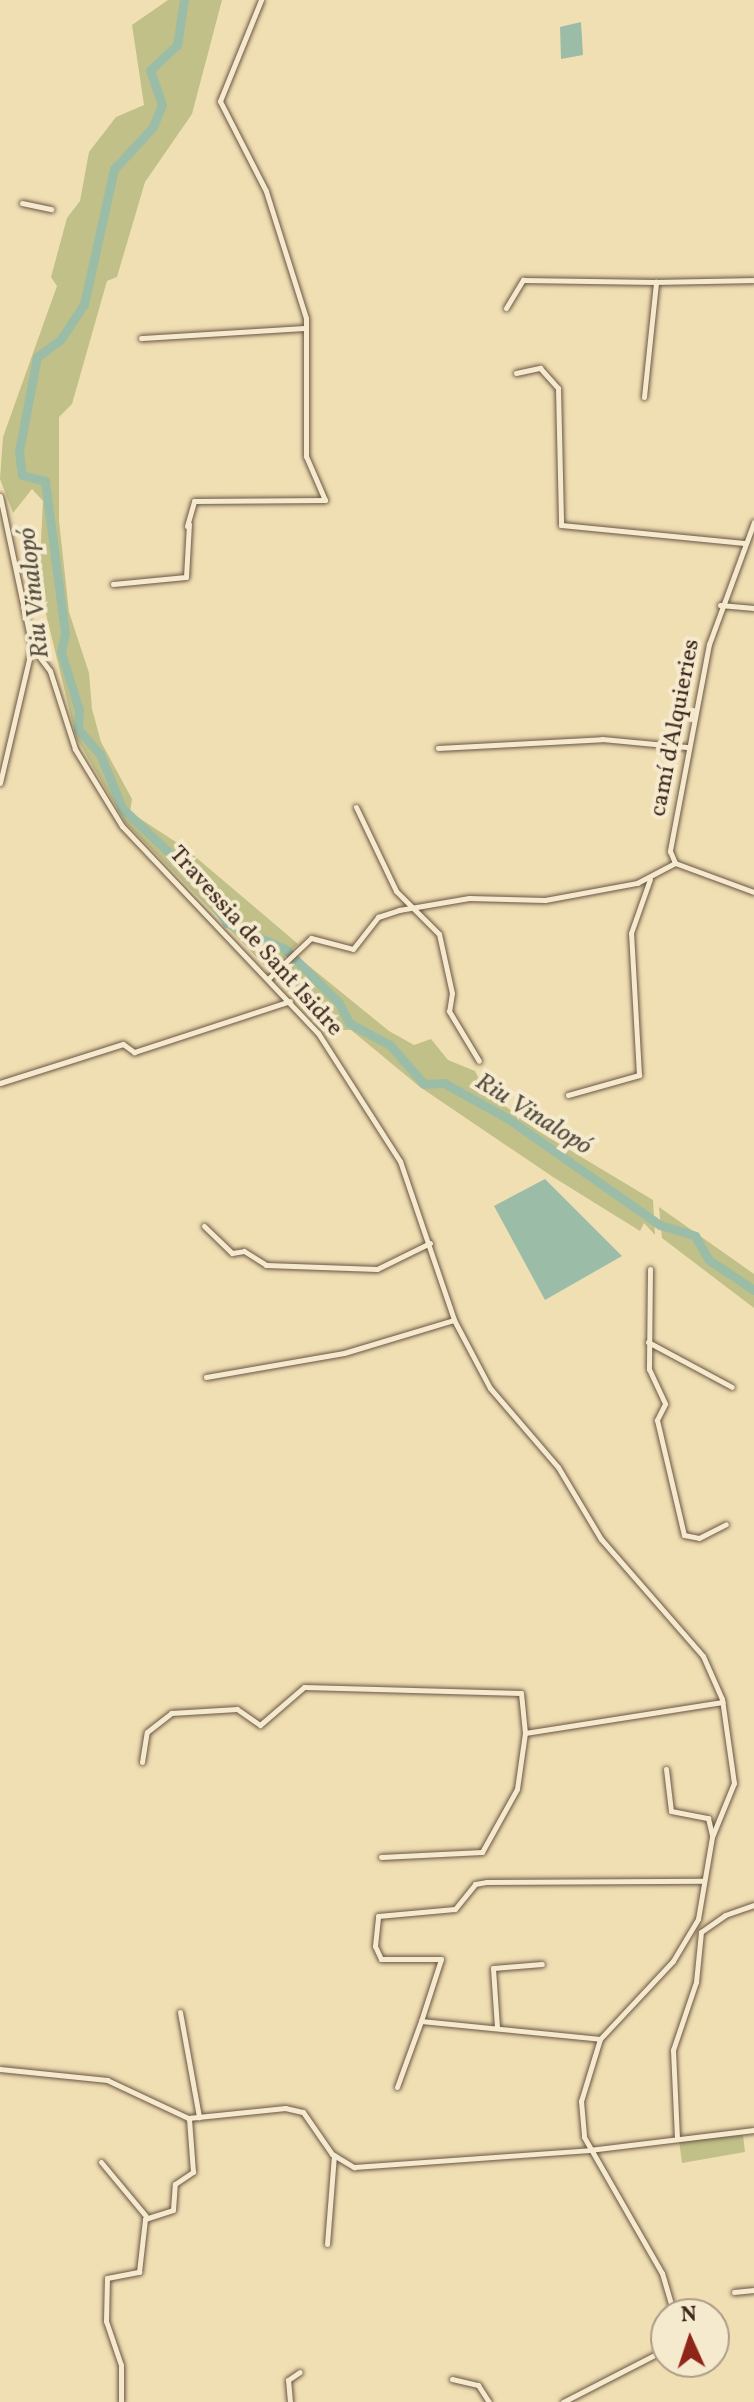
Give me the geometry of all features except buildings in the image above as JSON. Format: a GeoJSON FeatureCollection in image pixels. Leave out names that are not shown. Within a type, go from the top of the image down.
{"type":"FeatureCollection","features":[{"type":"Feature","properties":{"kind":"street"},"geometry":{"type":"LineString","coordinates":[[113,584],[186,577],[188,524],[194,501],[325,500],[306,456],[306,328],[266,191],[220,101],[261,0]]}},
{"type":"Feature","properties":{"kind":"street"},"geometry":{"type":"LineString","coordinates":[[22,203],[51,209]]}},
{"type":"Feature","properties":{"kind":"street"},"geometry":{"type":"LineString","coordinates":[[506,308],[523,280],[754,280]]}},
{"type":"Feature","properties":{"kind":"street"},"geometry":{"type":"LineString","coordinates":[[644,397],[656,282]]}},
{"type":"Feature","properties":{"kind":"street"},"geometry":{"type":"LineString","coordinates":[[141,338],[306,328]]}},
{"type":"Feature","properties":{"kind":"street"},"geometry":{"type":"LineString","coordinates":[[516,373],[540,368],[558,388],[561,525],[744,543]]}},
{"type":"Feature","properties":{"kind":"street","name":"Travessia de Sant Isidre"},"geometry":{"type":"LineString","coordinates":[[0,496],[32,647],[50,671],[75,749],[122,826],[290,1001],[377,1120],[400,1161],[454,1320],[490,1388],[558,1467],[601,1539],[703,1656],[723,1702],[734,1783],[712,1837],[697,1922],[673,1961],[600,2039],[581,2101],[589,2150]]}},
{"type":"Feature","properties":{"kind":"street","name":"camí d'Alquieries"},"geometry":{"type":"LineString","coordinates":[[675,863],[670,845],[680,817],[687,747],[720,605],[754,522]]}},
{"type":"Feature","properties":{"kind":"street"},"geometry":{"type":"LineString","coordinates":[[720,605],[754,608]]}},
{"type":"Feature","properties":{"kind":"street"},"geometry":{"type":"LineString","coordinates":[[0,783],[32,647]]}},
{"type":"Feature","properties":{"kind":"street"},"geometry":{"type":"LineString","coordinates":[[438,748],[602,739],[687,747]]}},
{"type":"Feature","properties":{"kind":"street"},"geometry":{"type":"LineString","coordinates":[[0,742],[7,745]]}},
{"type":"Feature","properties":{"kind":"street"},"geometry":{"type":"LineString","coordinates":[[356,807],[396,891],[439,934],[452,993],[449,1011],[479,1061]]}},
{"type":"Feature","properties":{"kind":"street"},"geometry":{"type":"LineString","coordinates":[[269,978],[315,937],[353,949],[378,917],[469,898],[537,901],[650,878],[675,863],[754,892]]}},
{"type":"Feature","properties":{"kind":"street"},"geometry":{"type":"LineString","coordinates":[[568,1095],[639,1075],[631,933],[650,878]]}},
{"type":"Feature","properties":{"kind":"street"},"geometry":{"type":"LineString","coordinates":[[0,1083],[123,1044],[134,1052],[290,1001]]}},
{"type":"Feature","properties":{"kind":"street"},"geometry":{"type":"LineString","coordinates":[[204,1226],[232,1253],[244,1251],[266,1265],[377,1269],[430,1243]]}},
{"type":"Feature","properties":{"kind":"street"},"geometry":{"type":"LineString","coordinates":[[650,1269],[648,1342],[653,1385],[665,1404],[657,1420],[684,1535],[699,1538],[726,1524]]}},
{"type":"Feature","properties":{"kind":"street"},"geometry":{"type":"LineString","coordinates":[[206,1377],[344,1353],[454,1320]]}},
{"type":"Feature","properties":{"kind":"street"},"geometry":{"type":"LineString","coordinates":[[648,1342],[732,1387]]}},
{"type":"Feature","properties":{"kind":"street"},"geometry":{"type":"LineString","coordinates":[[142,1762],[147,1732],[171,1713],[237,1709],[260,1725],[304,1687],[521,1693],[525,1733],[517,1789],[482,1852],[381,1857]]}},
{"type":"Feature","properties":{"kind":"street"},"geometry":{"type":"LineString","coordinates":[[525,1733],[723,1702]]}},
{"type":"Feature","properties":{"kind":"street"},"geometry":{"type":"LineString","coordinates":[[666,1769],[671,1811],[708,1818],[712,1837]]}},
{"type":"Feature","properties":{"kind":"street"},"geometry":{"type":"LineString","coordinates":[[397,2087],[441,1959],[381,1959],[375,1946],[378,1916],[455,1909],[475,1884],[486,1882],[704,1881]]}},
{"type":"Feature","properties":{"kind":"street"},"geometry":{"type":"LineString","coordinates":[[697,1922],[754,1905]]}},
{"type":"Feature","properties":{"kind":"street"},"geometry":{"type":"LineString","coordinates":[[677,2138],[673,2050],[696,1982],[701,1932],[725,1915]]}},
{"type":"Feature","properties":{"kind":"street"},"geometry":{"type":"LineString","coordinates":[[497,2027],[493,1968],[542,1964]]}},
{"type":"Feature","properties":{"kind":"street"},"geometry":{"type":"LineString","coordinates":[[180,2012],[199,2117]]}},
{"type":"Feature","properties":{"kind":"street"},"geometry":{"type":"LineString","coordinates":[[421,2021],[600,2039]]}},
{"type":"Feature","properties":{"kind":"street"},"geometry":{"type":"LineString","coordinates":[[0,2069],[107,2080],[188,2118],[285,2108],[303,2112],[334,2155],[344,2162]]}},
{"type":"Feature","properties":{"kind":"street"},"geometry":{"type":"LineString","coordinates":[[146,2216],[173,2210],[175,2184],[193,2172],[188,2118]]}},
{"type":"Feature","properties":{"kind":"street"},"geometry":{"type":"LineString","coordinates":[[331,2164],[421,2165],[589,2150],[754,2130]]}},
{"type":"Feature","properties":{"kind":"street"},"geometry":{"type":"LineString","coordinates":[[589,2150],[662,2273],[669,2298]]}},
{"type":"Feature","properties":{"kind":"street"},"geometry":{"type":"LineString","coordinates":[[327,2244],[334,2155]]}},
{"type":"Feature","properties":{"kind":"street"},"geometry":{"type":"LineString","coordinates":[[101,2162],[146,2216],[142,2268],[107,2278],[106,2321],[121,2365],[121,2402]]}},
{"type":"Feature","properties":{"kind":"street"},"geometry":{"type":"LineString","coordinates":[[734,2292],[754,2290]]}},
{"type":"Feature","properties":{"kind":"street"},"geometry":{"type":"LineString","coordinates":[[563,2402],[650,2357]]}},
{"type":"Feature","properties":{"kind":"street"},"geometry":{"type":"LineString","coordinates":[[290,2402],[288,2380],[300,2372]]}},
{"type":"Feature","properties":{"kind":"street"},"geometry":{"type":"LineString","coordinates":[[452,2379],[478,2385],[489,2402]]}},
{"type":"Feature","properties":{"kind":"green space"},"geometry":{"type":"Polygon","coordinates":[[[168,0],[222,0],[192,114],[145,182],[117,277],[107,281],[72,404],[59,417],[59,521],[69,612],[89,673],[92,709],[101,742],[132,799],[130,812],[185,848],[298,944],[270,971],[125,822],[76,737],[46,614],[29,574],[40,561],[43,501],[32,489],[13,513],[0,479],[3,437],[57,286],[51,277],[67,218],[80,201],[89,152],[116,117],[144,105],[132,25],[168,0]]]}},
{"type":"Feature","properties":{"kind":"green space"},"geometry":{"type":"Polygon","coordinates":[[[298,957],[389,1031],[414,1045],[431,1039],[448,1060],[475,1071],[485,1091],[538,1131],[653,1200],[655,1235],[644,1223],[640,1231],[553,1177],[420,1087],[351,1030],[332,1030],[285,972],[298,957]]]}},
{"type":"Feature","properties":{"kind":"green space"},"geometry":{"type":"Polygon","coordinates":[[[659,1207],[754,1274],[754,1308],[662,1238],[659,1207]]]}},
{"type":"Feature","properties":{"kind":"green space"},"geometry":{"type":"Polygon","coordinates":[[[743,2135],[745,2152],[682,2163],[679,2140],[743,2135]]]}},
{"type":"Feature","properties":{"kind":"shaded area"},"geometry":{"type":"Polygon","coordinates":[[[581,22],[583,55],[561,59],[560,27],[581,22]]]}},
{"type":"Feature","properties":{"kind":"shaded area"},"geometry":{"type":"Polygon","coordinates":[[[545,1179],[622,1256],[545,1300],[494,1206],[545,1179]]]}},
{"type":"Feature","properties":{"kind":"waterway","name":"Riu Vinalopó"},"geometry":{"type":"LineString","coordinates":[[184,0],[177,45],[150,70],[162,105],[152,128],[114,169],[84,304],[61,339],[37,357],[19,451],[22,475],[45,481],[65,633],[61,652],[79,710],[78,729],[100,754],[122,808],[203,885],[227,923],[285,949],[339,1003],[349,1023],[390,1045],[424,1084],[444,1083],[507,1118],[660,1225],[695,1236],[709,1260],[754,1290]]}}]}
